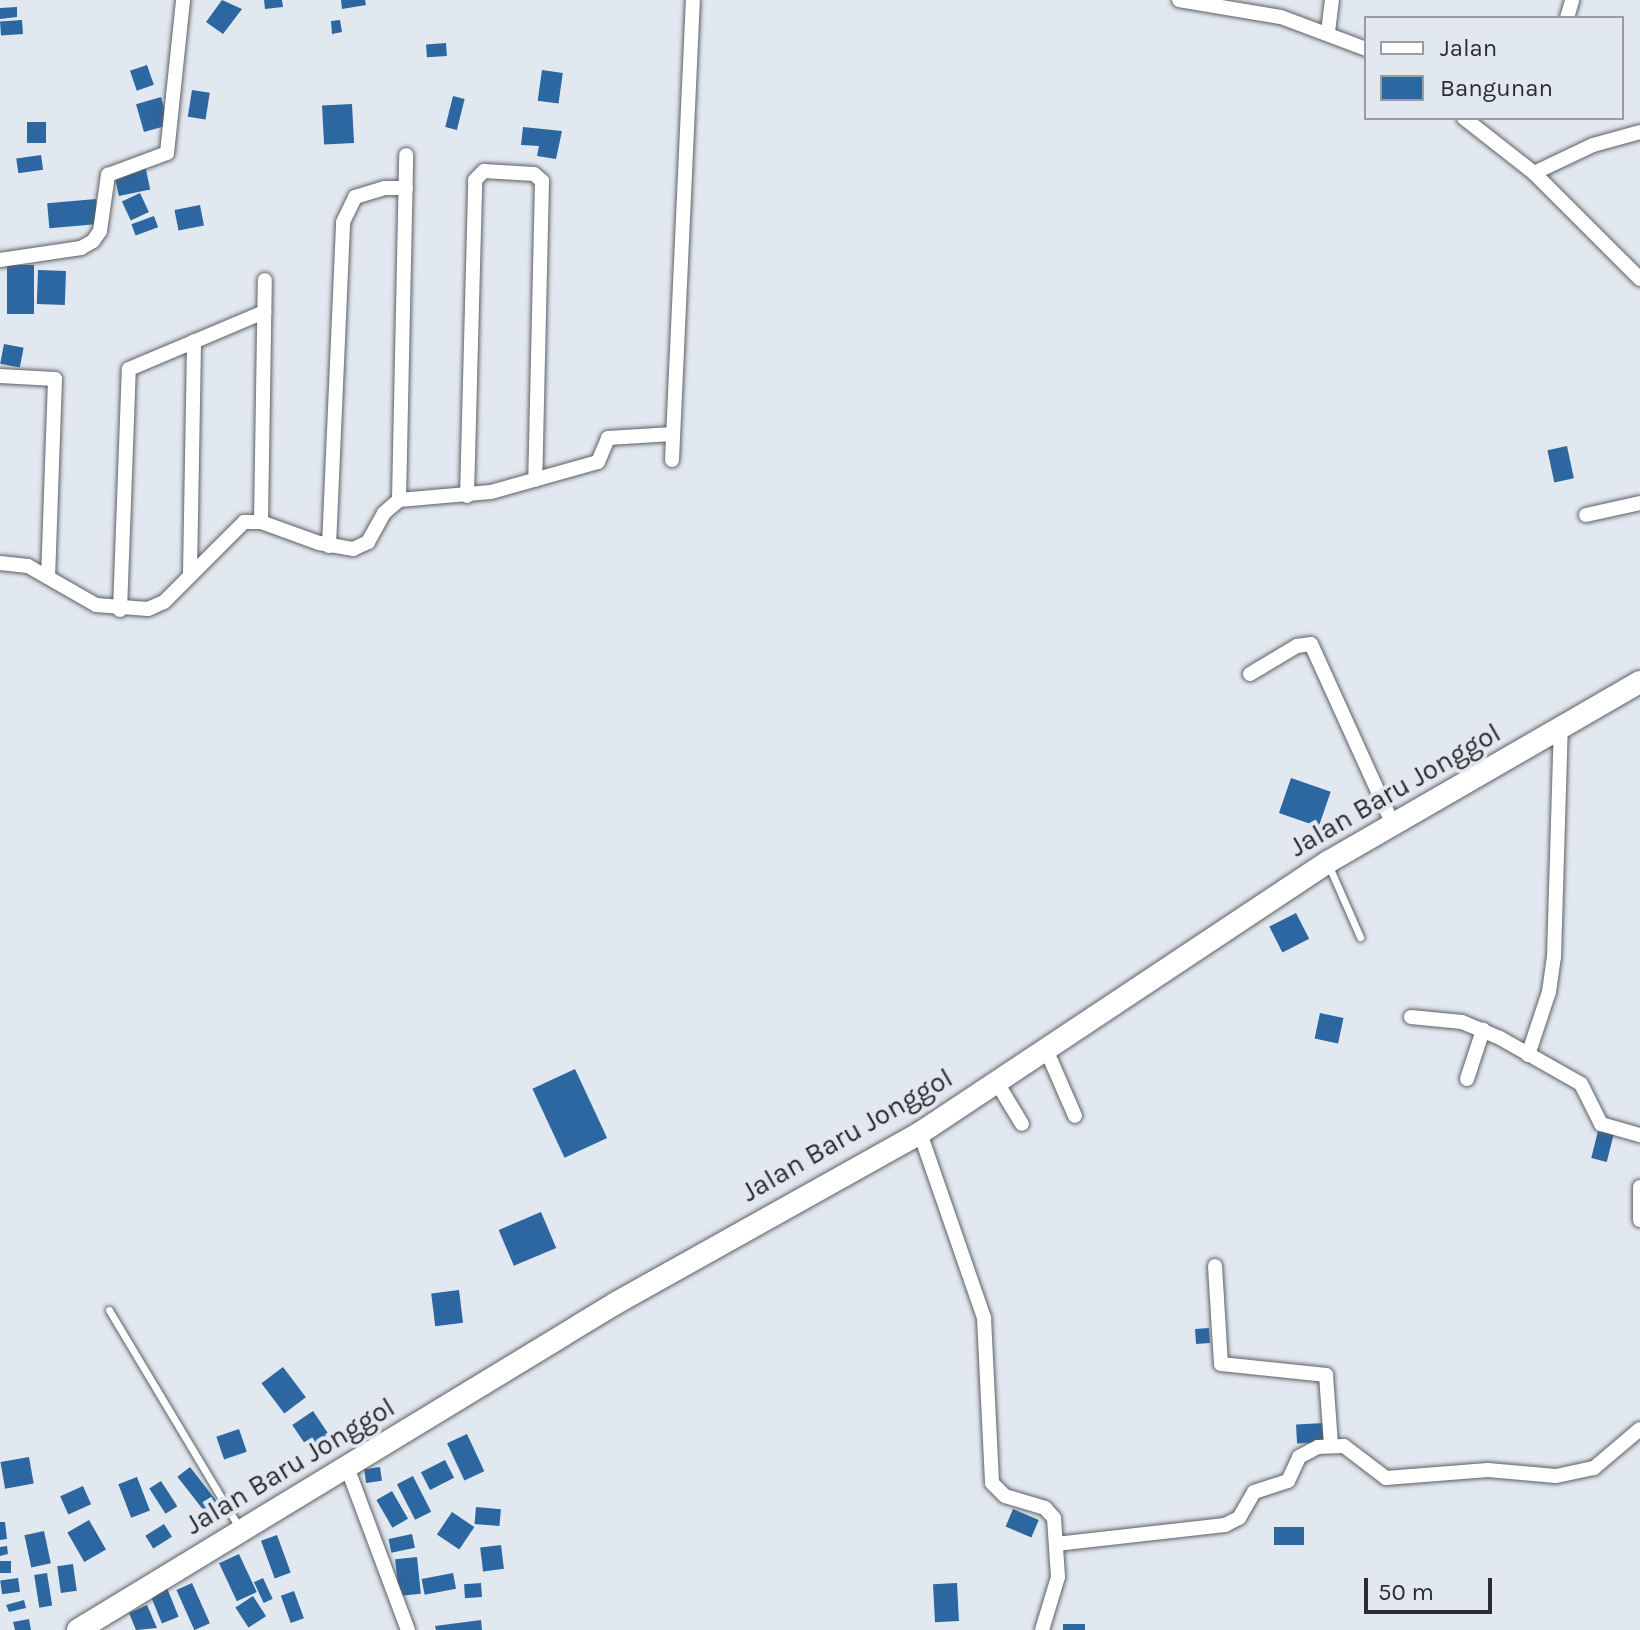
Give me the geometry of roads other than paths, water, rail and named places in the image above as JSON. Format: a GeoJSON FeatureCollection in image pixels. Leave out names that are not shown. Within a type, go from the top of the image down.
{"type":"FeatureCollection","features":[{"type":"Feature","properties":{"kind":"main road","name":"Jalan Baru Jonggol"},"geometry":{"type":"LineString","coordinates":[[78,1630],[653,1282],[920,1133],[1045,1047],[1328,862],[1640,682]]}},
{"type":"Feature","properties":{"kind":"street"},"geometry":{"type":"LineString","coordinates":[[0,260],[81,248],[93,241],[100,231],[108,175],[167,153],[183,0]]}},
{"type":"Feature","properties":{"kind":"street"},"geometry":{"type":"LineString","coordinates":[[672,460],[693,0]]}},
{"type":"Feature","properties":{"kind":"street"},"geometry":{"type":"LineString","coordinates":[[1179,0],[1257,11],[1328,32],[1364,48]]}},
{"type":"Feature","properties":{"kind":"street"},"geometry":{"type":"LineString","coordinates":[[1328,32],[1332,0]]}},
{"type":"Feature","properties":{"kind":"street"},"geometry":{"type":"LineString","coordinates":[[1467,120],[1534,173],[1640,279]]}},
{"type":"Feature","properties":{"kind":"street"},"geometry":{"type":"LineString","coordinates":[[1534,173],[1593,145],[1640,132]]}},
{"type":"Feature","properties":{"kind":"street"},"geometry":{"type":"LineString","coordinates":[[399,500],[406,155]]}},
{"type":"Feature","properties":{"kind":"street"},"geometry":{"type":"LineString","coordinates":[[467,496],[475,180],[484,171],[534,174],[542,181],[535,480]]}},
{"type":"Feature","properties":{"kind":"street"},"geometry":{"type":"LineString","coordinates":[[329,546],[343,222],[355,197],[385,188],[406,188]]}},
{"type":"Feature","properties":{"kind":"street"},"geometry":{"type":"LineString","coordinates":[[261,522],[265,280]]}},
{"type":"Feature","properties":{"kind":"street"},"geometry":{"type":"LineString","coordinates":[[120,610],[127,375],[133,366],[264,312]]}},
{"type":"Feature","properties":{"kind":"street"},"geometry":{"type":"LineString","coordinates":[[190,573],[194,341]]}},
{"type":"Feature","properties":{"kind":"street"},"geometry":{"type":"LineString","coordinates":[[0,376],[55,379],[48,577]]}},
{"type":"Feature","properties":{"kind":"street"},"geometry":{"type":"LineString","coordinates":[[0,563],[28,566],[82,600],[120,610],[156,606],[237,525],[261,522],[329,546],[364,546],[384,513],[399,500],[467,496],[535,480],[598,462],[608,438],[673,434]]}},
{"type":"Feature","properties":{"kind":"street"},"geometry":{"type":"LineString","coordinates":[[1586,515],[1640,503]]}},
{"type":"Feature","properties":{"kind":"street"},"geometry":{"type":"LineString","coordinates":[[1250,674],[1303,643],[1311,644],[1393,825]]}},
{"type":"Feature","properties":{"kind":"street"},"geometry":{"type":"LineString","coordinates":[[1528,1055],[1549,992],[1554,957],[1561,727]]}},
{"type":"Feature","properties":{"kind":"street"},"geometry":{"type":"LineString","coordinates":[[1411,1017],[1443,1018],[1483,1030],[1581,1084],[1601,1124],[1640,1135]]}},
{"type":"Feature","properties":{"kind":"street"},"geometry":{"type":"LineString","coordinates":[[1467,1079],[1483,1030]]}},
{"type":"Feature","properties":{"kind":"street"},"geometry":{"type":"LineString","coordinates":[[1045,1047],[1075,1116]]}},
{"type":"Feature","properties":{"kind":"street"},"geometry":{"type":"LineString","coordinates":[[996,1081],[1022,1124]]}},
{"type":"Feature","properties":{"kind":"street"},"geometry":{"type":"LineString","coordinates":[[920,1133],[984,1318],[992,1483],[1005,1496],[1050,1511],[1056,1544],[1056,1588],[1042,1630]]}},
{"type":"Feature","properties":{"kind":"street"},"geometry":{"type":"LineString","coordinates":[[1640,1187],[1640,1220]]}},
{"type":"Feature","properties":{"kind":"street"},"geometry":{"type":"LineString","coordinates":[[1215,1266],[1221,1364],[1326,1375],[1331,1445]]}},
{"type":"Feature","properties":{"kind":"street"},"geometry":{"type":"LineString","coordinates":[[1056,1544],[1225,1525],[1239,1518],[1254,1492],[1288,1481],[1304,1452],[1331,1445],[1344,1446],[1386,1478],[1488,1470],[1556,1476],[1594,1468],[1640,1429]]}},
{"type":"Feature","properties":{"kind":"street"},"geometry":{"type":"LineString","coordinates":[[347,1467],[408,1630]]}},
{"type":"Feature","properties":{"kind":"lane"},"geometry":{"type":"LineString","coordinates":[[1328,862],[1360,937]]}},
{"type":"Feature","properties":{"kind":"lane"},"geometry":{"type":"LineString","coordinates":[[109,1310],[241,1529]]}}]}
